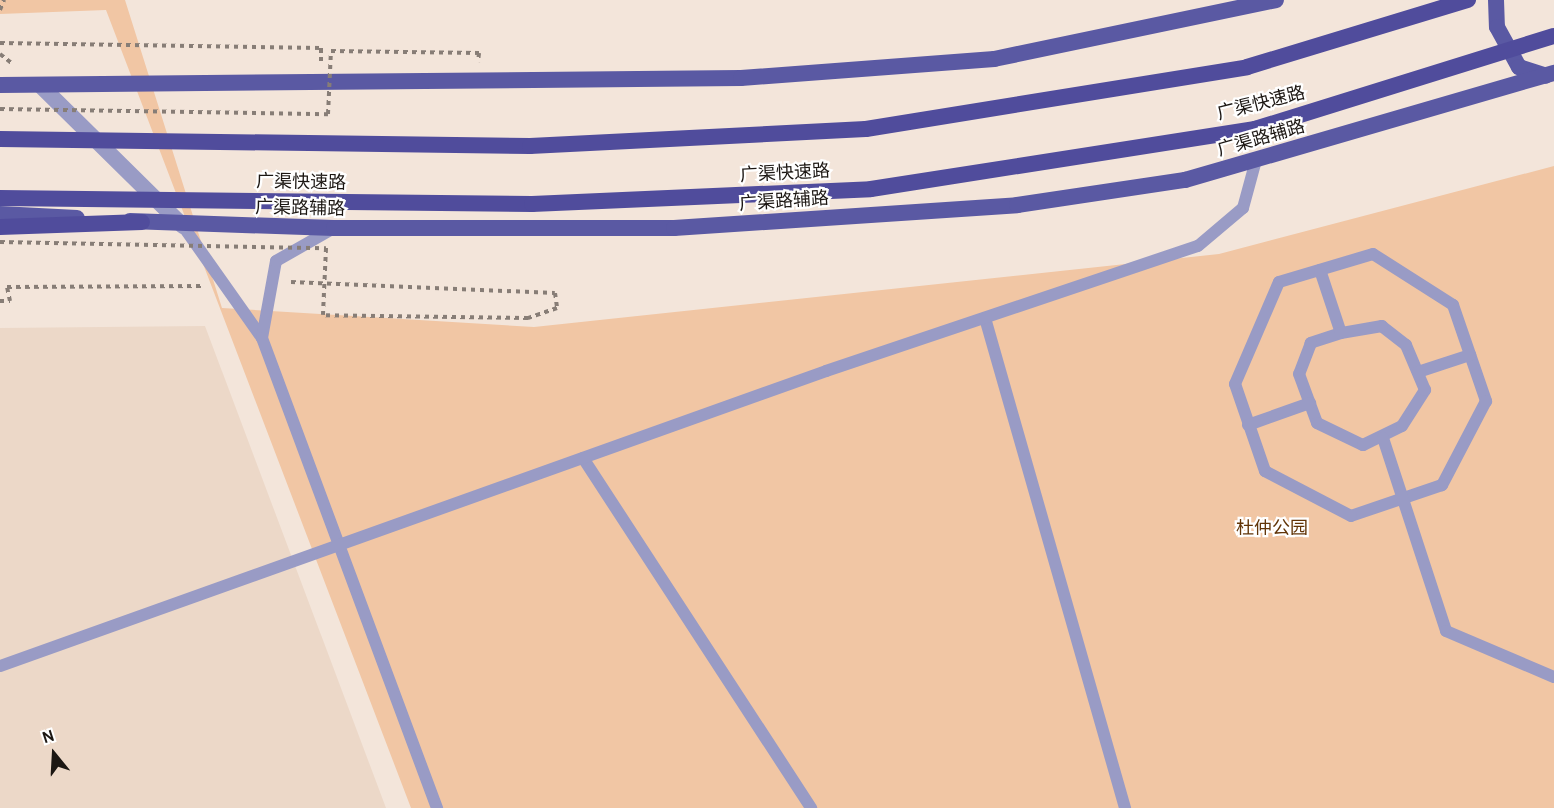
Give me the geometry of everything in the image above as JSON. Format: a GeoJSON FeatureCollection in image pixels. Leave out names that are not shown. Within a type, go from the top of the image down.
{"type":"FeatureCollection","features":[{"type":"Feature","properties":{"kind":"highway"},"geometry":{"type":"LineString","coordinates":[[0,138],[530,146],[866,129],[1246,67],[1468,0]]}},
{"type":"Feature","properties":{"kind":"highway","name":"广渠快速路"},"geometry":{"type":"LineString","coordinates":[[0,198],[532,204],[871,189],[1255,129],[1554,36]]}},
{"type":"Feature","properties":{"kind":"highway"},"geometry":{"type":"LineString","coordinates":[[0,227],[142,222]]}},
{"type":"Feature","properties":{"kind":"main road"},"geometry":{"type":"LineString","coordinates":[[0,86],[741,78],[994,59],[1276,0]]}},
{"type":"Feature","properties":{"kind":"main road"},"geometry":{"type":"LineString","coordinates":[[1496,0],[1497,27],[1519,67],[1550,74]]}},
{"type":"Feature","properties":{"kind":"main road","name":"广渠路辅路"},"geometry":{"type":"LineString","coordinates":[[0,214],[183,226],[674,228],[1005,206],[1185,180],[1550,74]]}},
{"type":"Feature","properties":{"kind":"street"},"geometry":{"type":"LineString","coordinates":[[40,85],[183,226]]}},
{"type":"Feature","properties":{"kind":"lane"},"geometry":{"type":"LineString","coordinates":[[0,666],[583,458],[1198,246],[1243,208],[1256,160]]}},
{"type":"Feature","properties":{"kind":"lane"},"geometry":{"type":"LineString","coordinates":[[183,226],[262,339],[337,546],[437,808]]}},
{"type":"Feature","properties":{"kind":"lane"},"geometry":{"type":"LineString","coordinates":[[262,339],[276,261],[334,228]]}},
{"type":"Feature","properties":{"kind":"lane"},"geometry":{"type":"LineString","coordinates":[[1373,254],[1453,305],[1486,401],[1442,485],[1351,516],[1265,471],[1235,384],[1279,282],[1320,270],[1373,254]]}},
{"type":"Feature","properties":{"kind":"lane"},"geometry":{"type":"LineString","coordinates":[[1320,270],[1341,333]]}},
{"type":"Feature","properties":{"kind":"lane"},"geometry":{"type":"LineString","coordinates":[[985,318],[1125,808]]}},
{"type":"Feature","properties":{"kind":"lane"},"geometry":{"type":"LineString","coordinates":[[1382,326],[1406,345],[1418,372],[1425,390],[1402,426],[1383,438],[1363,445],[1317,423],[1299,374],[1311,343],[1341,333],[1382,326]]}},
{"type":"Feature","properties":{"kind":"lane"},"geometry":{"type":"LineString","coordinates":[[1418,372],[1470,355]]}},
{"type":"Feature","properties":{"kind":"lane"},"geometry":{"type":"LineString","coordinates":[[1248,425],[1310,403]]}},
{"type":"Feature","properties":{"kind":"lane"},"geometry":{"type":"LineString","coordinates":[[1383,438],[1401,499],[1446,631],[1554,677]]}},
{"type":"Feature","properties":{"kind":"lane"},"geometry":{"type":"LineString","coordinates":[[583,458],[812,808]]}},
{"type":"Feature","properties":{"kind":"path"},"geometry":{"type":"LineString","coordinates":[[0,10],[4,0]]}},
{"type":"Feature","properties":{"kind":"path"},"geometry":{"type":"LineString","coordinates":[[0,43],[321,48],[320,61],[342,61]]}},
{"type":"Feature","properties":{"kind":"path"},"geometry":{"type":"LineString","coordinates":[[0,109],[328,114],[330,51],[479,53],[478,62],[467,62]]}},
{"type":"Feature","properties":{"kind":"path"},"geometry":{"type":"LineString","coordinates":[[0,243],[326,248],[323,315],[528,318],[558,308],[555,293],[272,283]]}},
{"type":"Feature","properties":{"kind":"path"},"geometry":{"type":"LineString","coordinates":[[0,302],[10,301],[7,287],[226,285]]}},
{"type":"Feature","properties":{"kind":"shaded area"},"geometry":{"type":"Polygon","coordinates":[[[205,326],[386,808],[0,808],[0,328],[205,326]]]}},
{"type":"Feature","properties":{"kind":"green space","name":"杜仲公园"},"geometry":{"type":"Polygon","coordinates":[[[0,0],[125,0],[222,308],[534,327],[1219,254],[1554,166],[1554,808],[411,808],[106,10],[0,14],[0,0]]]}}]}
